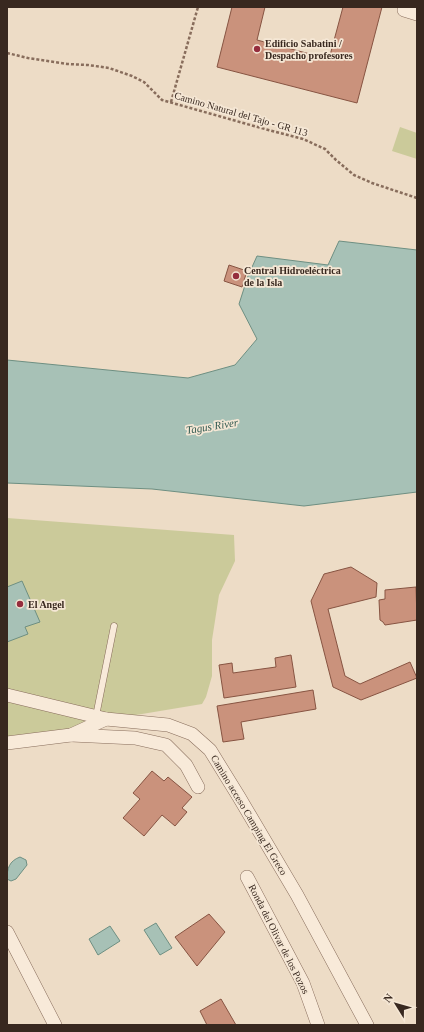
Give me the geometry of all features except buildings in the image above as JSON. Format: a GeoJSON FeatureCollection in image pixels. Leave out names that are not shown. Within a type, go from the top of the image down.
{"type":"FeatureCollection","features":[{"type":"Feature","properties":{"kind":"street"},"geometry":{"type":"LineString","coordinates":[[405,7],[404,10],[417,14]]}},
{"type":"Feature","properties":{"kind":"street","name":"Camino acceso Camping El Greco"},"geometry":{"type":"LineString","coordinates":[[7,695],[101,718],[168,725],[192,734],[210,750],[297,895],[367,1025]]}},
{"type":"Feature","properties":{"kind":"street"},"geometry":{"type":"LineString","coordinates":[[71,735],[101,718]]}},
{"type":"Feature","properties":{"kind":"street"},"geometry":{"type":"LineString","coordinates":[[7,743],[71,735],[135,738],[166,745],[186,765],[198,787]]}},
{"type":"Feature","properties":{"kind":"street","name":"Ronda del Olivar de los Pozos"},"geometry":{"type":"LineString","coordinates":[[247,877],[303,983],[318,1025]]}},
{"type":"Feature","properties":{"kind":"street"},"geometry":{"type":"LineString","coordinates":[[7,932],[11,949],[55,1025]]}},
{"type":"Feature","properties":{"kind":"lane"},"geometry":{"type":"LineString","coordinates":[[101,718],[114,626]]}},
{"type":"Feature","properties":{"kind":"path"},"geometry":{"type":"LineString","coordinates":[[171,102],[198,7]]}},
{"type":"Feature","properties":{"kind":"path","name":"Camino Natural del Tajo - GR 113"},"geometry":{"type":"LineString","coordinates":[[7,53],[67,64],[88,64],[109,68],[132,76],[144,82],[162,100],[303,139],[325,149],[354,175],[372,183],[417,198]]}},
{"type":"Feature","properties":{"kind":"shaded area"},"geometry":{"type":"Polygon","coordinates":[[[400,127],[417,133],[417,159],[392,151],[400,127]]]}},
{"type":"Feature","properties":{"kind":"shaded area"},"geometry":{"type":"Polygon","coordinates":[[[7,518],[234,535],[235,561],[219,595],[212,640],[212,676],[206,697],[202,704],[7,739],[7,518]]]}},
{"type":"Feature","properties":{"kind":"water","name":"Tagus River"},"geometry":{"type":"Polygon","coordinates":[[[339,241],[417,250],[417,492],[304,506],[152,489],[7,483],[7,360],[188,378],[235,365],[257,339],[239,304],[248,276],[257,256],[328,265],[339,241]]]}},
{"type":"Feature","properties":{"kind":"water","name":"El Angel"},"geometry":{"type":"Polygon","coordinates":[[[22,581],[40,622],[25,627],[28,634],[7,642],[7,587],[22,581]]]}},
{"type":"Feature","properties":{"kind":"water"},"geometry":{"type":"Polygon","coordinates":[[[20,857],[26,860],[27,865],[16,879],[11,881],[7,879],[8,869],[13,861],[20,857]]]}},
{"type":"Feature","properties":{"kind":"water"},"geometry":{"type":"Polygon","coordinates":[[[156,923],[172,948],[160,955],[144,930],[156,923]]]}},
{"type":"Feature","properties":{"kind":"water"},"geometry":{"type":"Polygon","coordinates":[[[110,926],[120,941],[98,955],[89,939],[110,926]]]}},
{"type":"Feature","properties":{"kind":"place","name":"Edificio Sabatini / Despacho profesores"},"geometry":{"type":"Point","coordinates":[257,49]}},
{"type":"Feature","properties":{"kind":"place","name":"Central Hidroeléctrica de la Isla"},"geometry":{"type":"Point","coordinates":[236,276]}},
{"type":"Feature","properties":{"kind":"place","name":"El Angel"},"geometry":{"type":"Point","coordinates":[20,604]}}]}
